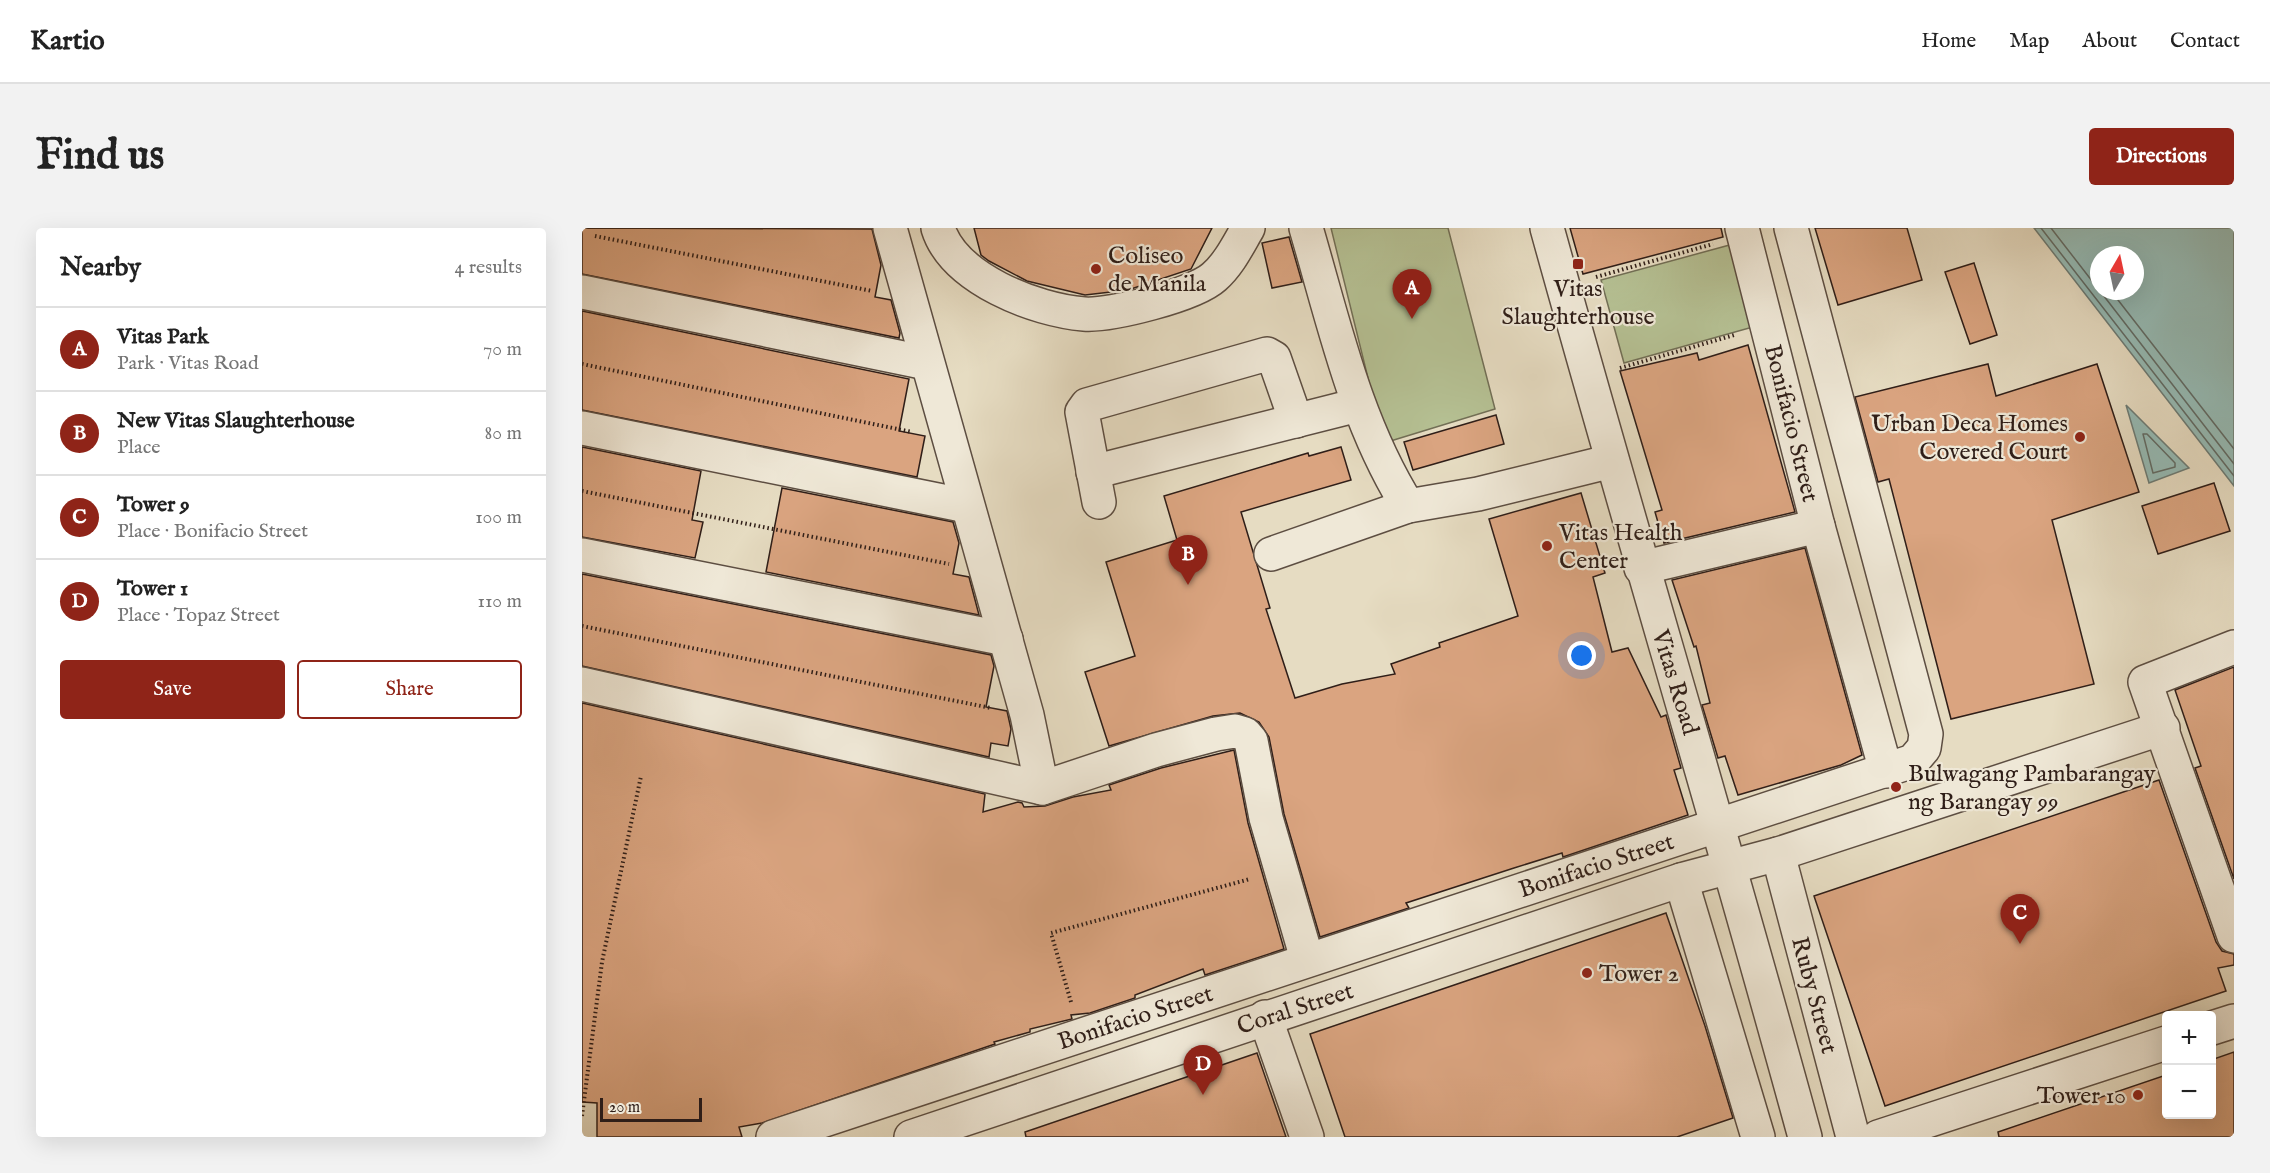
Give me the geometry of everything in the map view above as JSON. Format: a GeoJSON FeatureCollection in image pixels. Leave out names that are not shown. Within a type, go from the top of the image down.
{"type":"FeatureCollection","features":[{"type":"Feature","properties":{"kind":"street"},"geometry":{"type":"LineString","coordinates":[[890,228],[1027,715],[1042,788]]}},
{"type":"Feature","properties":{"kind":"street"},"geometry":{"type":"LineString","coordinates":[[938,228],[942,242],[956,260],[983,280],[1039,304],[1065,312],[1088,314],[1169,299],[1214,278],[1230,258],[1248,228]]}},
{"type":"Feature","properties":{"kind":"street"},"geometry":{"type":"LineString","coordinates":[[1306,228],[1358,405],[1391,480],[1408,506]]}},
{"type":"Feature","properties":{"kind":"street","name":"Vitas Road"},"geometry":{"type":"LineString","coordinates":[[1547,228],[1641,568],[1731,867],[1805,1137]]}},
{"type":"Feature","properties":{"kind":"street"},"geometry":{"type":"LineString","coordinates":[[1791,228],[1926,734],[1924,748],[1913,760],[1886,771]]}},
{"type":"Feature","properties":{"kind":"street","name":"Bonifacio Street"},"geometry":{"type":"LineString","coordinates":[[773,1137],[1307,959],[1886,771],[1818,526],[1743,232]]}},
{"type":"Feature","properties":{"kind":"street"},"geometry":{"type":"LineString","coordinates":[[582,292],[927,363]]}},
{"type":"Feature","properties":{"kind":"street"},"geometry":{"type":"LineString","coordinates":[[1296,420],[1274,358],[1267,354],[1087,405],[1082,412],[1096,487],[1296,420],[1358,405]]}},
{"type":"Feature","properties":{"kind":"street"},"geometry":{"type":"LineString","coordinates":[[582,428],[967,506]]}},
{"type":"Feature","properties":{"kind":"street"},"geometry":{"type":"LineString","coordinates":[[1271,554],[1408,506],[1478,494],[1612,461]]}},
{"type":"Feature","properties":{"kind":"street"},"geometry":{"type":"LineString","coordinates":[[1641,568],[1818,526]]}},
{"type":"Feature","properties":{"kind":"street"},"geometry":{"type":"LineString","coordinates":[[582,555],[1006,639]]}},
{"type":"Feature","properties":{"kind":"street"},"geometry":{"type":"LineString","coordinates":[[2234,647],[2145,682],[2234,936]]}},
{"type":"Feature","properties":{"kind":"street"},"geometry":{"type":"LineString","coordinates":[[582,684],[1042,788],[1156,750],[1226,732],[1242,732],[1251,741],[1266,818],[1307,959]]}},
{"type":"Feature","properties":{"kind":"street","name":"Coral Street"},"geometry":{"type":"LineString","coordinates":[[911,1137],[1681,880],[1778,854],[2163,728]]}},
{"type":"Feature","properties":{"kind":"street","name":"Ruby Street"},"geometry":{"type":"LineString","coordinates":[[1778,854],[1853,1137]]}},
{"type":"Feature","properties":{"kind":"street"},"geometry":{"type":"LineString","coordinates":[[1681,880],[1757,1137]]}},
{"type":"Feature","properties":{"kind":"street"},"geometry":{"type":"LineString","coordinates":[[1265,1017],[1307,1137]]}},
{"type":"Feature","properties":{"kind":"street"},"geometry":{"type":"LineString","coordinates":[[2216,1026],[2234,1021]]}},
{"type":"Feature","properties":{"kind":"street"},"geometry":{"type":"LineString","coordinates":[[1878,1137],[2162,1044]]}},
{"type":"Feature","properties":{"kind":"path"},"geometry":{"type":"LineString","coordinates":[[1563,286],[1743,232]]}},
{"type":"Feature","properties":{"kind":"path"},"geometry":{"type":"LineString","coordinates":[[595,236],[908,298]]}},
{"type":"Feature","properties":{"kind":"path"},"geometry":{"type":"LineString","coordinates":[[1588,377],[1767,326]]}},
{"type":"Feature","properties":{"kind":"path"},"geometry":{"type":"LineString","coordinates":[[582,364],[948,439]]}},
{"type":"Feature","properties":{"kind":"path"},"geometry":{"type":"LineString","coordinates":[[582,491],[987,572]]}},
{"type":"Feature","properties":{"kind":"path"},"geometry":{"type":"LineString","coordinates":[[582,626],[1027,715]]}},
{"type":"Feature","properties":{"kind":"path"},"geometry":{"type":"LineString","coordinates":[[582,1116],[602,962],[641,776]]}},
{"type":"Feature","properties":{"kind":"path"},"geometry":{"type":"LineString","coordinates":[[1080,1035],[1051,933],[1281,871]]}},
{"type":"Feature","properties":{"kind":"green space"},"geometry":{"type":"Polygon","coordinates":[[[1331,228],[1448,228],[1495,409],[1384,443],[1331,228]]]}},
{"type":"Feature","properties":{"kind":"green space"},"geometry":{"type":"Polygon","coordinates":[[[1737,243],[1760,325],[1624,363],[1601,280],[1737,243]]]}},
{"type":"Feature","properties":{"kind":"water"},"geometry":{"type":"Polygon","coordinates":[[[2034,228],[2234,228],[2234,486],[2034,228]]]}},
{"type":"Feature","properties":{"kind":"water"},"geometry":{"type":"Polygon","coordinates":[[[2126,405],[2189,468],[2149,483],[2126,405]]]}},
{"type":"Feature","properties":{"kind":"building"},"geometry":{"type":"Polygon","coordinates":[[[582,228],[872,229],[881,265],[875,297],[891,300],[900,333],[899,338],[582,274],[582,228]]]}},
{"type":"Feature","properties":{"kind":"building","name":"Coliseo de Manila"},"geometry":{"type":"Polygon","coordinates":[[[974,228],[1212,228],[1191,269],[1128,290],[1085,295],[1027,281],[989,261],[981,255],[974,228]]]}},
{"type":"Feature","properties":{"kind":"building"},"geometry":{"type":"Polygon","coordinates":[[[1570,228],[1721,228],[1723,237],[1583,274],[1570,228]]]}},
{"type":"Feature","properties":{"kind":"building"},"geometry":{"type":"Polygon","coordinates":[[[1815,228],[1907,228],[1922,280],[1838,305],[1815,228]]]}},
{"type":"Feature","properties":{"kind":"building"},"geometry":{"type":"Polygon","coordinates":[[[1289,237],[1302,282],[1272,288],[1262,243],[1289,237]]]}},
{"type":"Feature","properties":{"kind":"building"},"geometry":{"type":"Polygon","coordinates":[[[1974,263],[1997,335],[1970,344],[1945,272],[1974,263]]]}},
{"type":"Feature","properties":{"kind":"building"},"geometry":{"type":"Polygon","coordinates":[[[582,311],[909,379],[899,431],[925,436],[917,477],[582,410],[582,311]]]}},
{"type":"Feature","properties":{"kind":"building"},"geometry":{"type":"Polygon","coordinates":[[[1748,345],[1795,512],[1664,543],[1655,512],[1662,510],[1620,371],[1697,353],[1699,360],[1748,345]]]}},
{"type":"Feature","properties":{"kind":"building"},"geometry":{"type":"Polygon","coordinates":[[[1988,364],[1996,396],[2097,364],[2139,492],[2052,520],[2094,684],[1951,719],[1889,479],[1878,482],[1855,397],[1988,364]]]}},
{"type":"Feature","properties":{"kind":"building"},"geometry":{"type":"Polygon","coordinates":[[[1496,415],[1504,444],[1413,470],[1404,442],[1496,415]]]}},
{"type":"Feature","properties":{"kind":"building"},"geometry":{"type":"Polygon","coordinates":[[[582,447],[701,471],[692,520],[703,522],[695,558],[582,537],[582,447]]]}},
{"type":"Feature","properties":{"kind":"building"},"geometry":{"type":"Polygon","coordinates":[[[1341,447],[1351,480],[1241,512],[1270,608],[1266,609],[1295,698],[1342,684],[1395,674],[1391,664],[1440,647],[1439,643],[1518,616],[1489,519],[1581,493],[1605,573],[1593,577],[1612,652],[1628,648],[1661,717],[1666,715],[1681,768],[1674,770],[1688,815],[1563,857],[1562,853],[1406,903],[1409,908],[1320,937],[1284,814],[1269,737],[1259,722],[1240,713],[1213,716],[1109,746],[1085,672],[1135,656],[1106,562],[1177,540],[1164,496],[1308,453],[1309,456],[1341,447]]]}},
{"type":"Feature","properties":{"kind":"building"},"geometry":{"type":"Polygon","coordinates":[[[2214,483],[2230,531],[2158,554],[2142,506],[2214,483]]]}},
{"type":"Feature","properties":{"kind":"building"},"geometry":{"type":"Polygon","coordinates":[[[782,488],[953,522],[959,543],[953,574],[969,577],[979,615],[766,572],[782,488]]]}},
{"type":"Feature","properties":{"kind":"building"},"geometry":{"type":"Polygon","coordinates":[[[1805,548],[1862,755],[1841,765],[1738,795],[1725,756],[1718,758],[1702,705],[1710,703],[1696,646],[1694,647],[1672,580],[1805,548]]]}},
{"type":"Feature","properties":{"kind":"building"},"geometry":{"type":"Polygon","coordinates":[[[582,574],[991,655],[994,666],[986,707],[1007,711],[1011,729],[1008,746],[991,743],[989,757],[582,666],[582,574]]]}},
{"type":"Feature","properties":{"kind":"building"},"geometry":{"type":"Polygon","coordinates":[[[2234,667],[2234,879],[2195,768],[2201,766],[2175,690],[2234,667]]]}},
{"type":"Feature","properties":{"kind":"building"},"geometry":{"type":"Polygon","coordinates":[[[582,703],[985,794],[983,812],[1018,802],[1024,807],[1045,806],[1073,797],[1111,790],[1109,785],[1161,768],[1234,750],[1248,823],[1284,949],[1205,975],[1203,969],[1135,995],[1135,998],[1090,1013],[1071,1015],[1072,1019],[1030,1029],[1030,1032],[994,1042],[995,1044],[762,1123],[739,1127],[742,1137],[597,1137],[597,1103],[582,1102],[582,703]]]}},
{"type":"Feature","properties":{"kind":"building"},"geometry":{"type":"Polygon","coordinates":[[[2159,780],[2216,942],[2222,951],[2234,954],[2234,965],[2218,968],[2226,991],[1885,1106],[1814,896],[2159,780]]]}},
{"type":"Feature","properties":{"kind":"building","name":"Tower 2"},"geometry":{"type":"Polygon","coordinates":[[[1666,913],[1705,1026],[1733,1118],[1677,1137],[1345,1137],[1310,1034],[1666,913]]]}},
{"type":"Feature","properties":{"kind":"building","name":"Tower 10"},"geometry":{"type":"Polygon","coordinates":[[[2234,1052],[2234,1137],[1999,1137],[1998,1132],[2162,1076],[2162,1119],[2216,1119],[2216,1058],[2234,1052]]]}},
{"type":"Feature","properties":{"kind":"building"},"geometry":{"type":"Polygon","coordinates":[[[1257,1053],[1286,1137],[1026,1137],[1025,1132],[1257,1053]]]}},
{"type":"Feature","properties":{"kind":"place","name":"Vitas Slaughterhouse"},"geometry":{"type":"Point","coordinates":[1578,264]}},
{"type":"Feature","properties":{"kind":"place","name":"Coliseo de Manila"},"geometry":{"type":"Point","coordinates":[1096,269]}},
{"type":"Feature","properties":{"kind":"place","name":"Vitas Park"},"geometry":{"type":"Point","coordinates":[1412,319]}},
{"type":"Feature","properties":{"kind":"place","name":"Urban Deca Homes Covered Court"},"geometry":{"type":"Point","coordinates":[2080,437]}},
{"type":"Feature","properties":{"kind":"place","name":"Vitas Health Center"},"geometry":{"type":"Point","coordinates":[1547,546]}},
{"type":"Feature","properties":{"kind":"place","name":"New Vitas Slaughterhouse"},"geometry":{"type":"Point","coordinates":[1188,585]}},
{"type":"Feature","properties":{"kind":"place","name":"Bulwagang Pambarangay ng Barangay 99"},"geometry":{"type":"Point","coordinates":[1896,787]}},
{"type":"Feature","properties":{"kind":"place","name":"Tower 9"},"geometry":{"type":"Point","coordinates":[2020,944]}},
{"type":"Feature","properties":{"kind":"place","name":"Tower 2"},"geometry":{"type":"Point","coordinates":[1587,973]}},
{"type":"Feature","properties":{"kind":"place","name":"Tower 1"},"geometry":{"type":"Point","coordinates":[1203,1095]}},
{"type":"Feature","properties":{"kind":"place","name":"Tower 10"},"geometry":{"type":"Point","coordinates":[2138,1095]}}]}
